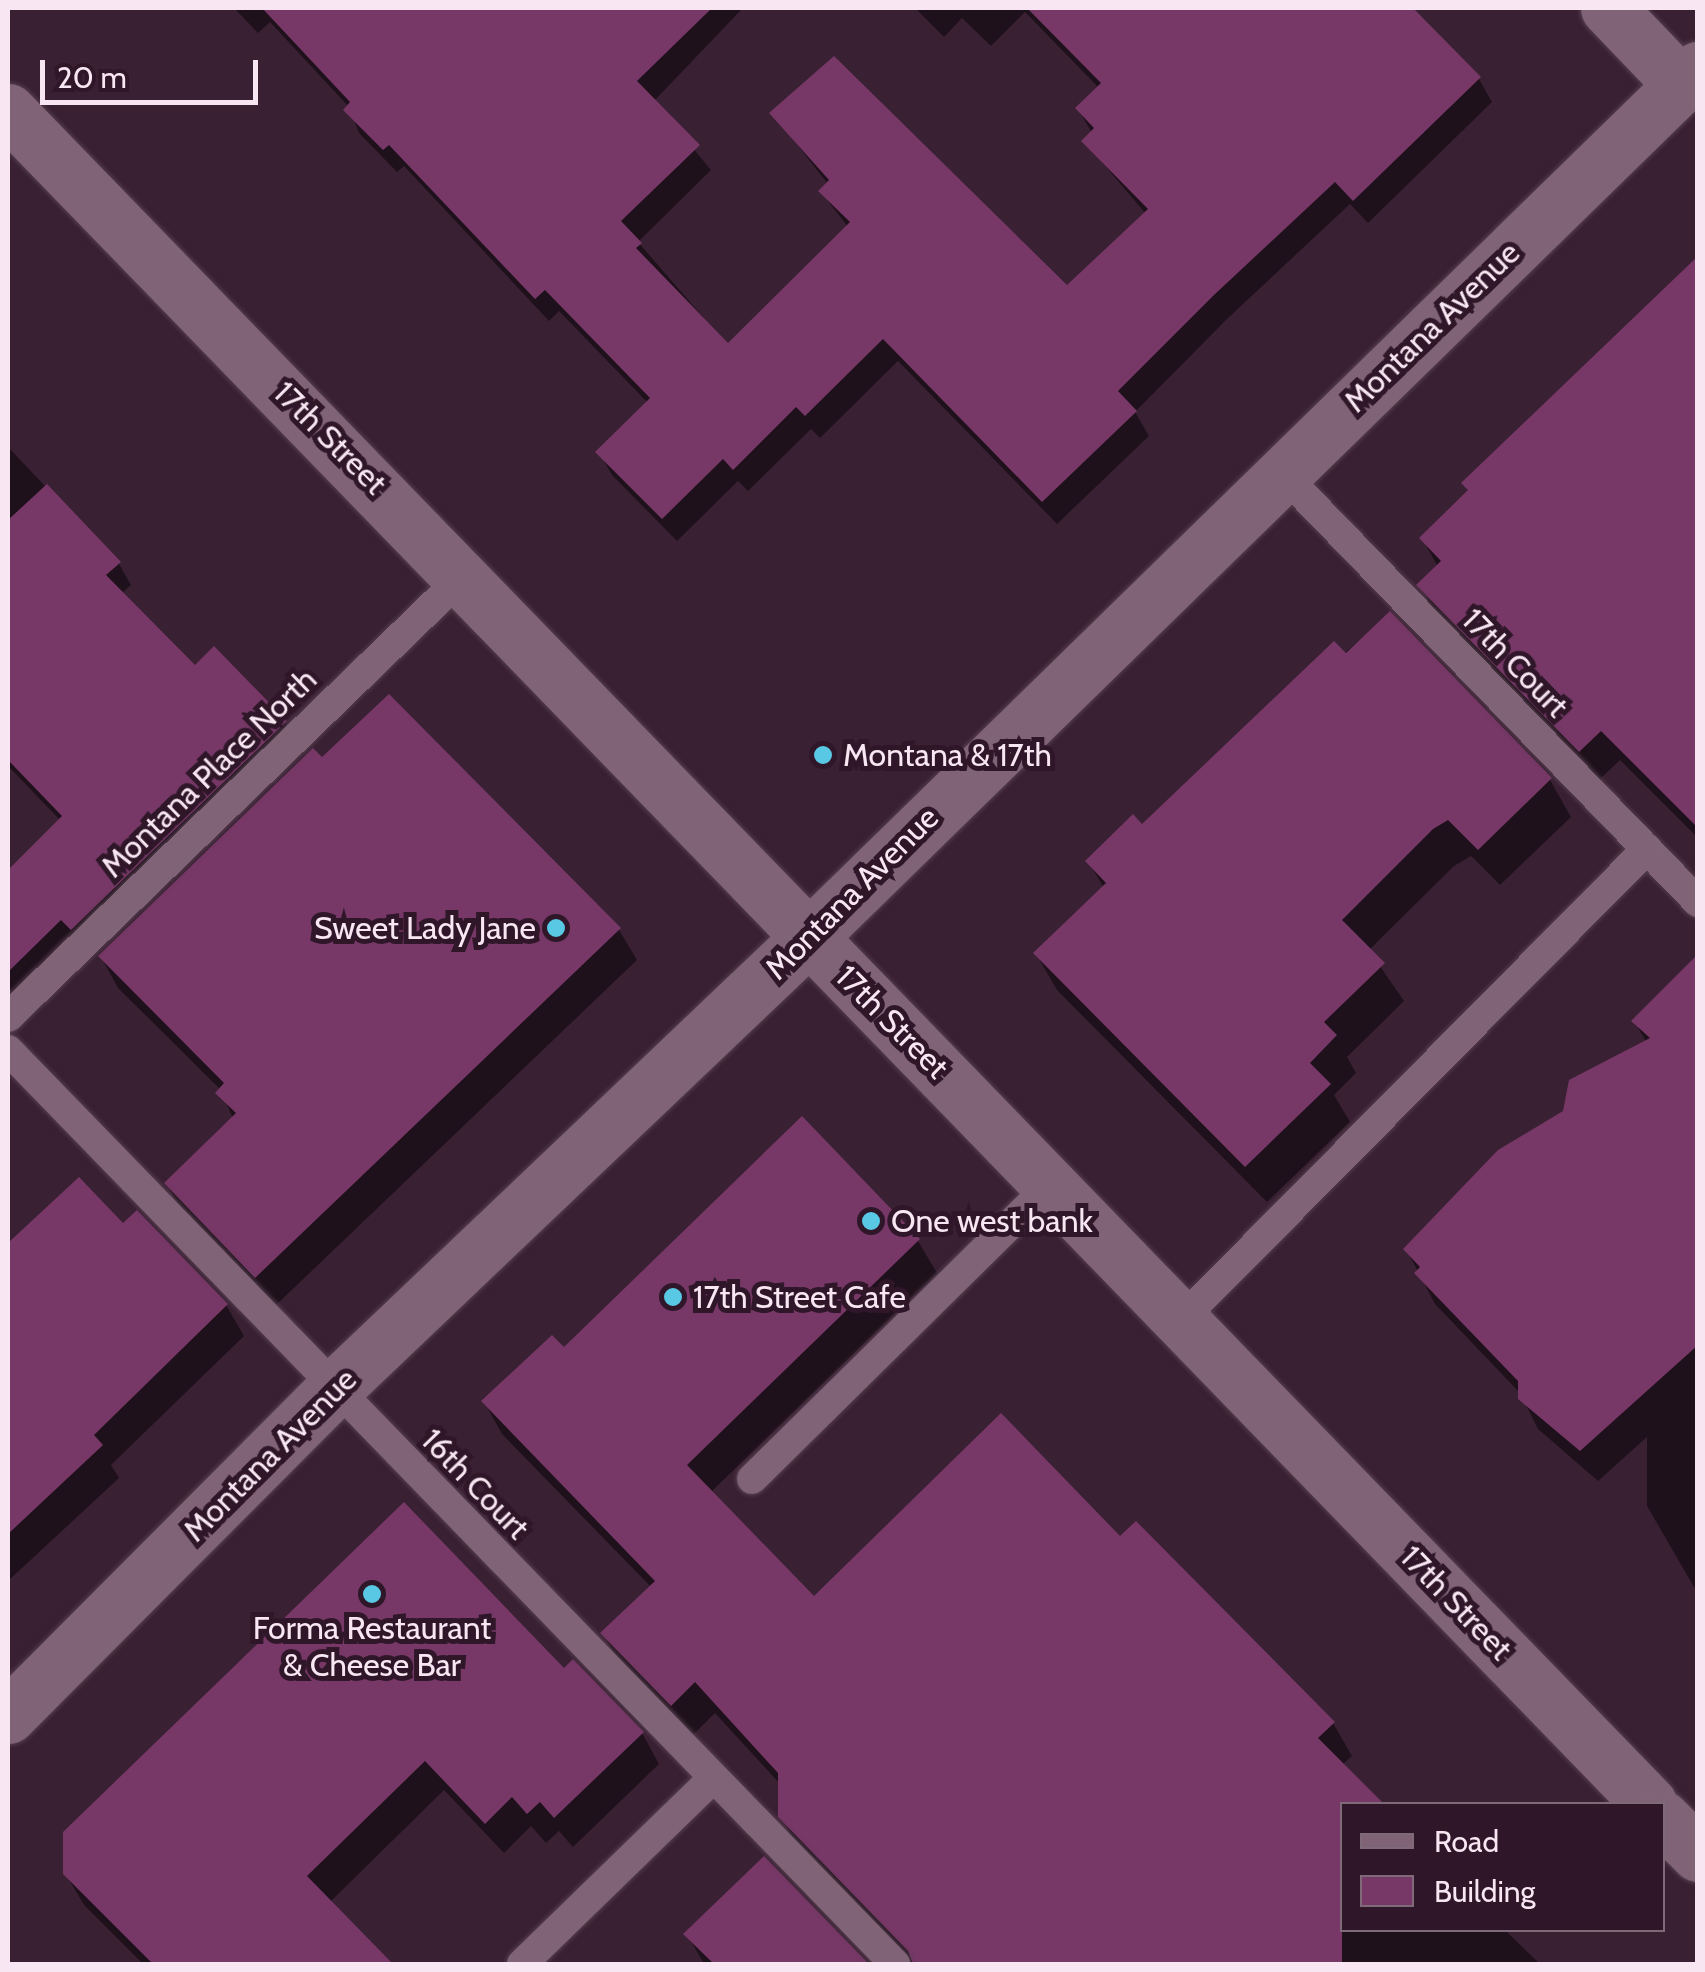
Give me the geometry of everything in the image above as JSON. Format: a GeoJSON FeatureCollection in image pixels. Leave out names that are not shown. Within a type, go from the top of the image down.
{"type":"FeatureCollection","features":[{"type":"Feature","properties":{"kind":"street"},"geometry":{"type":"LineString","coordinates":[[1608,8],[1689,77]]}},
{"type":"Feature","properties":{"kind":"street","name":"Montana Avenue"},"geometry":{"type":"LineString","coordinates":[[8,1716],[334,1389],[808,938],[1689,77]]}},
{"type":"Feature","properties":{"kind":"street","name":"17th Street"},"geometry":{"type":"LineString","coordinates":[[8,111],[424,533],[458,580],[1052,1182],[1648,1802]]}},
{"type":"Feature","properties":{"kind":"street"},"geometry":{"type":"LineString","coordinates":[[1665,1821],[1698,1854]]}},
{"type":"Feature","properties":{"kind":"lane","name":"17th Court"},"geometry":{"type":"LineString","coordinates":[[1282,473],[1698,902]]}},
{"type":"Feature","properties":{"kind":"lane","name":"Montana Place North"},"geometry":{"type":"LineString","coordinates":[[8,1016],[458,580]]}},
{"type":"Feature","properties":{"kind":"lane"},"geometry":{"type":"LineString","coordinates":[[1183,1318],[1647,849]]}},
{"type":"Feature","properties":{"kind":"lane","name":"16th Court"},"geometry":{"type":"LineString","coordinates":[[8,1050],[895,1964]]}},
{"type":"Feature","properties":{"kind":"lane"},"geometry":{"type":"LineString","coordinates":[[752,1479],[1052,1182]]}},
{"type":"Feature","properties":{"kind":"lane"},"geometry":{"type":"LineString","coordinates":[[522,1964],[714,1778]]}},
{"type":"Feature","properties":{"kind":"building"},"geometry":{"type":"Polygon","coordinates":[[[262,8],[712,8],[637,81],[700,145],[621,221],[642,243],[636,248],[728,343],[850,222],[818,191],[829,180],[769,113],[834,56],[1067,285],[1148,209],[1081,141],[1094,128],[1075,108],[1101,83],[1027,8],[1413,8],[1481,77],[1353,201],[1335,182],[1214,295],[1118,391],[1137,411],[1042,502],[883,339],[805,416],[796,407],[733,470],[723,459],[662,519],[595,452],[650,398],[545,290],[535,299],[389,145],[383,150],[343,110],[350,102],[262,8]]]}},
{"type":"Feature","properties":{"kind":"building"},"geometry":{"type":"Polygon","coordinates":[[[1698,256],[1698,828],[1601,731],[1579,752],[1416,585],[1441,561],[1419,538],[1468,490],[1461,483],[1698,256]]]}},
{"type":"Feature","properties":{"kind":"building"},"geometry":{"type":"Polygon","coordinates":[[[47,484],[121,562],[106,575],[195,665],[214,646],[287,721],[71,930],[61,920],[8,972],[8,870],[62,816],[8,760],[8,520],[47,484]]]}},
{"type":"Feature","properties":{"kind":"building"},"geometry":{"type":"Polygon","coordinates":[[[1390,611],[1552,778],[1478,850],[1448,820],[1433,829],[1342,920],[1385,963],[1324,1022],[1337,1035],[1310,1063],[1331,1084],[1245,1167],[1033,953],[1106,883],[1085,861],[1133,814],[1142,824],[1334,641],[1346,653],[1390,611]]]}},
{"type":"Feature","properties":{"kind":"building"},"geometry":{"type":"Polygon","coordinates":[[[389,694],[621,928],[255,1278],[164,1183],[236,1113],[215,1093],[224,1083],[98,956],[313,748],[322,757],[389,694]]]}},
{"type":"Feature","properties":{"kind":"building"},"geometry":{"type":"Polygon","coordinates":[[[1698,954],[1698,1345],[1580,1451],[1518,1399],[1518,1381],[1414,1273],[1420,1267],[1403,1249],[1498,1150],[1563,1111],[1569,1080],[1650,1038],[1631,1021],[1698,954]]]}},
{"type":"Feature","properties":{"kind":"building"},"geometry":{"type":"Polygon","coordinates":[[[802,1116],[920,1239],[687,1465],[814,1596],[1001,1413],[1120,1536],[1136,1521],[1335,1722],[1318,1738],[1382,1802],[1340,1802],[1342,1964],[913,1964],[908,1951],[778,1817],[778,1773],[695,1682],[671,1706],[600,1633],[655,1581],[481,1401],[552,1335],[564,1347],[802,1116]]]}},
{"type":"Feature","properties":{"kind":"building"},"geometry":{"type":"Polygon","coordinates":[[[79,1177],[123,1223],[137,1210],[228,1304],[94,1435],[103,1445],[8,1534],[8,1243],[79,1177]]]}},
{"type":"Feature","properties":{"kind":"building"},"geometry":{"type":"Polygon","coordinates":[[[404,1502],[564,1668],[573,1659],[644,1732],[554,1818],[540,1802],[527,1814],[512,1797],[485,1824],[425,1761],[307,1876],[393,1964],[153,1964],[63,1874],[63,1832],[404,1502]]]}},
{"type":"Feature","properties":{"kind":"building"},"geometry":{"type":"Polygon","coordinates":[[[764,1856],[869,1964],[714,1964],[683,1934],[764,1856]]]}},
{"type":"Feature","properties":{"kind":"place","name":"Montana & 17th"},"geometry":{"type":"Point","coordinates":[823,755]}},
{"type":"Feature","properties":{"kind":"place","name":"Sweet Lady Jane"},"geometry":{"type":"Point","coordinates":[556,928]}},
{"type":"Feature","properties":{"kind":"place","name":"One west bank"},"geometry":{"type":"Point","coordinates":[871,1221]}},
{"type":"Feature","properties":{"kind":"place","name":"17th Street Cafe"},"geometry":{"type":"Point","coordinates":[673,1297]}},
{"type":"Feature","properties":{"kind":"place","name":"Forma Restaurant & Cheese Bar"},"geometry":{"type":"Point","coordinates":[372,1594]}}]}
